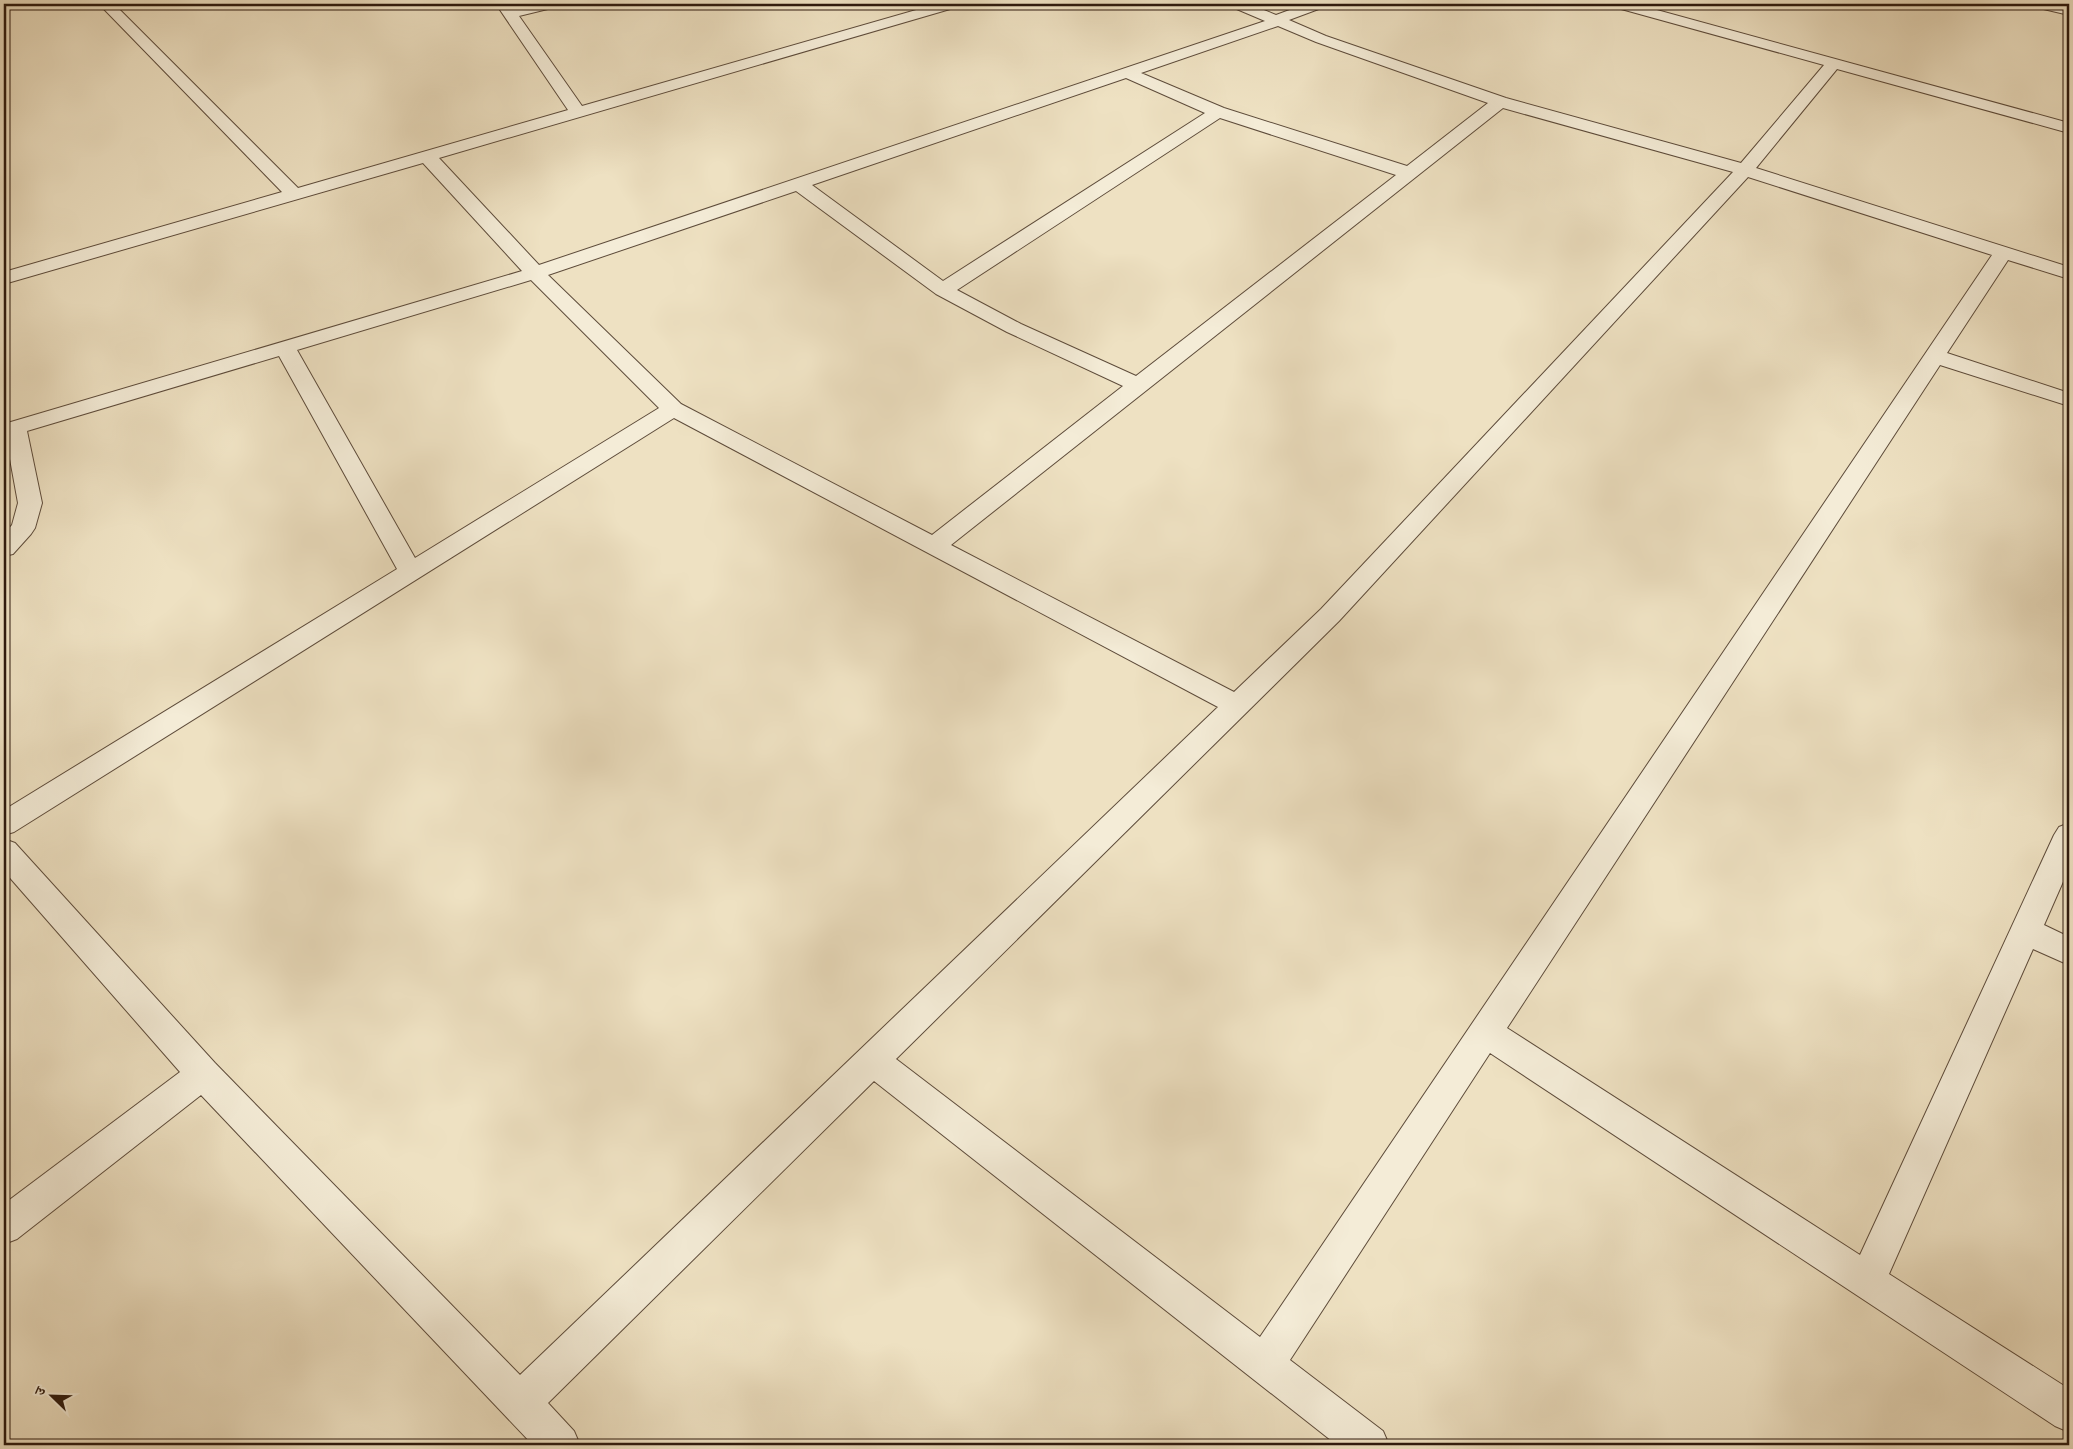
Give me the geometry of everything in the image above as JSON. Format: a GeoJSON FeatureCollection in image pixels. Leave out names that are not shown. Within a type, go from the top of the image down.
{"type":"FeatureCollection","features":[{"type":"Feature","properties":{"kind":"street"},"geometry":{"type":"LineString","coordinates":[[106,4],[294,194]]}},
{"type":"Feature","properties":{"kind":"street"},"geometry":{"type":"LineString","coordinates":[[551,4],[506,9],[578,112]]}},
{"type":"Feature","properties":{"kind":"street"},"geometry":{"type":"LineString","coordinates":[[4,278],[952,4]]}},
{"type":"Feature","properties":{"kind":"street"},"geometry":{"type":"LineString","coordinates":[[1237,4],[1321,39],[1500,102],[1745,170],[2069,274]]}},
{"type":"Feature","properties":{"kind":"street"},"geometry":{"type":"LineString","coordinates":[[4,548],[22,528],[30,503],[9,429],[535,273],[796,183],[1279,22],[1281,18],[1319,4]]}},
{"type":"Feature","properties":{"kind":"street"},"geometry":{"type":"LineString","coordinates":[[1619,4],[2069,128]]}},
{"type":"Feature","properties":{"kind":"street"},"geometry":{"type":"LineString","coordinates":[[1668,4],[1765,28]]}},
{"type":"Feature","properties":{"kind":"street"},"geometry":{"type":"LineString","coordinates":[[2040,4],[2069,11]]}},
{"type":"Feature","properties":{"kind":"street"},"geometry":{"type":"LineString","coordinates":[[520,1403],[1330,614],[1745,170],[1833,64]]}},
{"type":"Feature","properties":{"kind":"street"},"geometry":{"type":"LineString","coordinates":[[1127,73],[1218,112],[1409,173]]}},
{"type":"Feature","properties":{"kind":"street"},"geometry":{"type":"LineString","coordinates":[[933,546],[1500,102]]}},
{"type":"Feature","properties":{"kind":"street"},"geometry":{"type":"LineString","coordinates":[[943,290],[1218,112]]}},
{"type":"Feature","properties":{"kind":"street"},"geometry":{"type":"LineString","coordinates":[[427,156],[535,273],[674,409],[1236,705]]}},
{"type":"Feature","properties":{"kind":"street"},"geometry":{"type":"LineString","coordinates":[[796,183],[943,290],[1014,328],[1139,385]]}},
{"type":"Feature","properties":{"kind":"street"},"geometry":{"type":"LineString","coordinates":[[1265,1363],[2004,252]]}},
{"type":"Feature","properties":{"kind":"street"},"geometry":{"type":"LineString","coordinates":[[285,347],[411,572]]}},
{"type":"Feature","properties":{"kind":"street"},"geometry":{"type":"LineString","coordinates":[[1935,356],[2069,400]]}},
{"type":"Feature","properties":{"kind":"street"},"geometry":{"type":"LineString","coordinates":[[4,824],[674,409]]}},
{"type":"Feature","properties":{"kind":"street"},"geometry":{"type":"LineString","coordinates":[[1868,1281],[2069,835]]}},
{"type":"Feature","properties":{"kind":"street"},"geometry":{"type":"LineString","coordinates":[[4,851],[203,1074],[560,1445]]}},
{"type":"Feature","properties":{"kind":"street"},"geometry":{"type":"LineString","coordinates":[[2026,931],[2069,952]]}},
{"type":"Feature","properties":{"kind":"street"},"geometry":{"type":"LineString","coordinates":[[1485,1032],[2069,1412]]}},
{"type":"Feature","properties":{"kind":"street"},"geometry":{"type":"LineString","coordinates":[[872,1060],[1369,1445]]}},
{"type":"Feature","properties":{"kind":"street"},"geometry":{"type":"LineString","coordinates":[[4,1226],[203,1074]]}}]}
